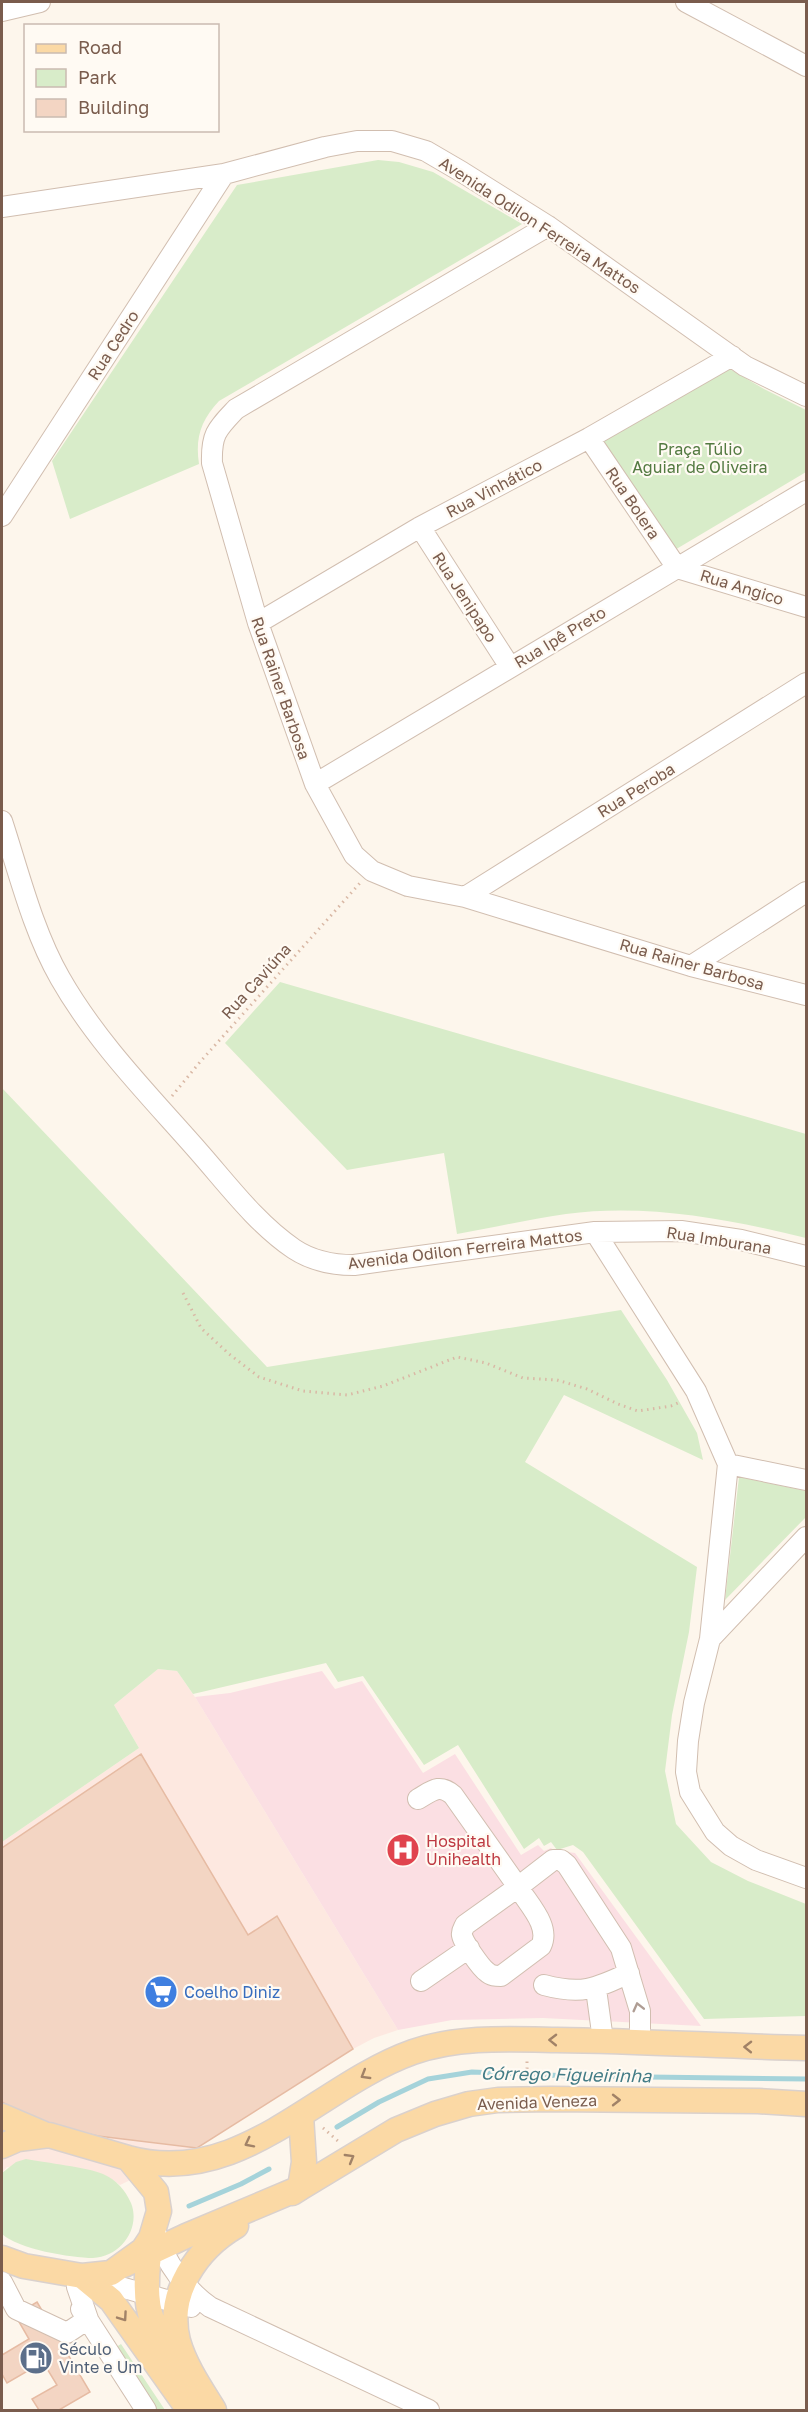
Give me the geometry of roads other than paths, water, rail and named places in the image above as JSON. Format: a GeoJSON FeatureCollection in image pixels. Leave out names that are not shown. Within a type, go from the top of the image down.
{"type":"FeatureCollection","features":[{"type":"Feature","properties":{"kind":"main road"},"geometry":{"type":"LineString","coordinates":[[2,2116],[49,2136],[152,2164],[172,2165],[213,2159],[308,2119],[382,2065],[414,2052],[450,2043],[508,2039],[603,2040],[807,2048]]}},
{"type":"Feature","properties":{"kind":"main road","name":"Avenida Veneza"},"geometry":{"type":"LineString","coordinates":[[82,2277],[111,2272],[124,2265],[154,2241],[300,2188],[396,2130],[435,2114],[469,2104],[498,2100],[551,2099],[758,2101],[807,2104]]}},
{"type":"Feature","properties":{"kind":"main road"},"geometry":{"type":"LineString","coordinates":[[212,2410],[185,2360],[177,2339],[181,2293],[198,2257],[216,2239],[300,2188],[308,2119]]}},
{"type":"Feature","properties":{"kind":"main road"},"geometry":{"type":"LineString","coordinates":[[2,2146],[18,2139],[49,2136]]}},
{"type":"Feature","properties":{"kind":"main road"},"geometry":{"type":"LineString","coordinates":[[129,2158],[156,2192],[159,2211],[149,2296],[149,2310],[153,2324],[212,2410]]}},
{"type":"Feature","properties":{"kind":"main road"},"geometry":{"type":"LineString","coordinates":[[17,2265],[82,2277],[111,2300],[189,2410]]}},
{"type":"Feature","properties":{"kind":"street"},"geometry":{"type":"LineString","coordinates":[[2,11],[40,2]]}},
{"type":"Feature","properties":{"kind":"street"},"geometry":{"type":"LineString","coordinates":[[686,2],[807,66]]}},
{"type":"Feature","properties":{"kind":"street","name":"Avenida Odilon Ferreira Mattos"},"geometry":{"type":"LineString","coordinates":[[2,207],[224,174],[325,147],[357,141],[392,141],[426,151],[548,226],[745,366],[807,396]]}},
{"type":"Feature","properties":{"kind":"street","name":"Rua Cedro"},"geometry":{"type":"LineString","coordinates":[[2,516],[224,174]]}},
{"type":"Feature","properties":{"kind":"street","name":"Rua Rainer Barbosa"},"geometry":{"type":"LineString","coordinates":[[548,226],[236,409],[217,432],[212,443],[212,463],[258,622],[315,784],[354,855],[372,871],[408,886],[465,897],[691,966],[807,995]]}},
{"type":"Feature","properties":{"kind":"street","name":"Rua Vinhático"},"geometry":{"type":"LineString","coordinates":[[258,622],[420,527],[589,438],[732,356]]}},
{"type":"Feature","properties":{"kind":"street","name":"Rua Bolera"},"geometry":{"type":"LineString","coordinates":[[589,438],[677,568]]}},
{"type":"Feature","properties":{"kind":"street","name":"Rua Ipê Preto"},"geometry":{"type":"LineString","coordinates":[[315,784],[807,491]]}},
{"type":"Feature","properties":{"kind":"street","name":"Rua Jenipapo"},"geometry":{"type":"LineString","coordinates":[[420,527],[510,667]]}},
{"type":"Feature","properties":{"kind":"street","name":"Rua Angico"},"geometry":{"type":"LineString","coordinates":[[677,568],[807,607]]}},
{"type":"Feature","properties":{"kind":"street","name":"Rua Peroba"},"geometry":{"type":"LineString","coordinates":[[465,897],[807,683]]}},
{"type":"Feature","properties":{"kind":"street","name":"Avenida Odilon Ferreira Mattos"},"geometry":{"type":"LineString","coordinates":[[2,821],[38,931],[59,977],[81,1013],[114,1056],[255,1215],[294,1249],[335,1265],[354,1265],[595,1232],[696,1391],[728,1464],[711,1639],[694,1702],[688,1741],[686,1772],[690,1792],[715,1832],[731,1846],[756,1860],[802,1873]]}},
{"type":"Feature","properties":{"kind":"street"},"geometry":{"type":"LineString","coordinates":[[691,966],[807,892]]}},
{"type":"Feature","properties":{"kind":"street","name":"Rua Imburana"},"geometry":{"type":"LineString","coordinates":[[595,1232],[681,1231],[741,1240],[807,1256]]}},
{"type":"Feature","properties":{"kind":"street"},"geometry":{"type":"LineString","coordinates":[[728,1464],[807,1480]]}},
{"type":"Feature","properties":{"kind":"street"},"geometry":{"type":"LineString","coordinates":[[711,1639],[807,1537]]}},
{"type":"Feature","properties":{"kind":"street"},"geometry":{"type":"LineString","coordinates":[[418,1799],[436,1788],[446,1788],[453,1795],[518,1887],[545,1929],[541,1946],[501,1976],[492,1976],[486,1972],[462,1936],[465,1925],[518,1887],[553,1860],[561,1860],[567,1865],[621,1948],[640,2011],[640,2041]]}},
{"type":"Feature","properties":{"kind":"street"},"geometry":{"type":"LineString","coordinates":[[421,1980],[469,1948]]}},
{"type":"Feature","properties":{"kind":"street"},"geometry":{"type":"LineString","coordinates":[[544,1985],[562,1990],[596,1989],[629,1973]]}},
{"type":"Feature","properties":{"kind":"street"},"geometry":{"type":"LineString","coordinates":[[596,1989],[603,2040]]}},
{"type":"Feature","properties":{"kind":"street"},"geometry":{"type":"LineString","coordinates":[[154,2241],[181,2293]]}},
{"type":"Feature","properties":{"kind":"street"},"geometry":{"type":"LineString","coordinates":[[17,2265],[58,2278],[146,2410]]}},
{"type":"Feature","properties":{"kind":"street"},"geometry":{"type":"LineString","coordinates":[[87,2319],[77,2287],[77,2282],[82,2277],[149,2296],[181,2293],[429,2410]]}},
{"type":"Feature","properties":{"kind":"street"},"geometry":{"type":"LineString","coordinates":[[2,2282],[16,2309],[67,2333],[87,2319]]}},
{"type":"Feature","properties":{"kind":"waterway","name":"Córrego Figueirinha"},"geometry":{"type":"LineString","coordinates":[[337,2127],[379,2102],[428,2079],[472,2072],[572,2076],[806,2079]]}},
{"type":"Feature","properties":{"kind":"waterway","name":"Córrego Figueirinha"},"geometry":{"type":"LineString","coordinates":[[189,2206],[241,2184],[269,2169]]}},
{"type":"Feature","properties":{"kind":"place","name":"Hospital Unihealth"},"geometry":{"type":"Point","coordinates":[403,1850]}},
{"type":"Feature","properties":{"kind":"place","name":"Coelho Diniz"},"geometry":{"type":"Point","coordinates":[161,1992]}},
{"type":"Feature","properties":{"kind":"place","name":"Século Vinte e Um"},"geometry":{"type":"Point","coordinates":[36,2358]}},
{"type":"Feature","properties":{"kind":"park label","name":"Praça Túlio Aguiar de Oliveira"},"geometry":{"type":"Point","coordinates":[700,458]}}]}
